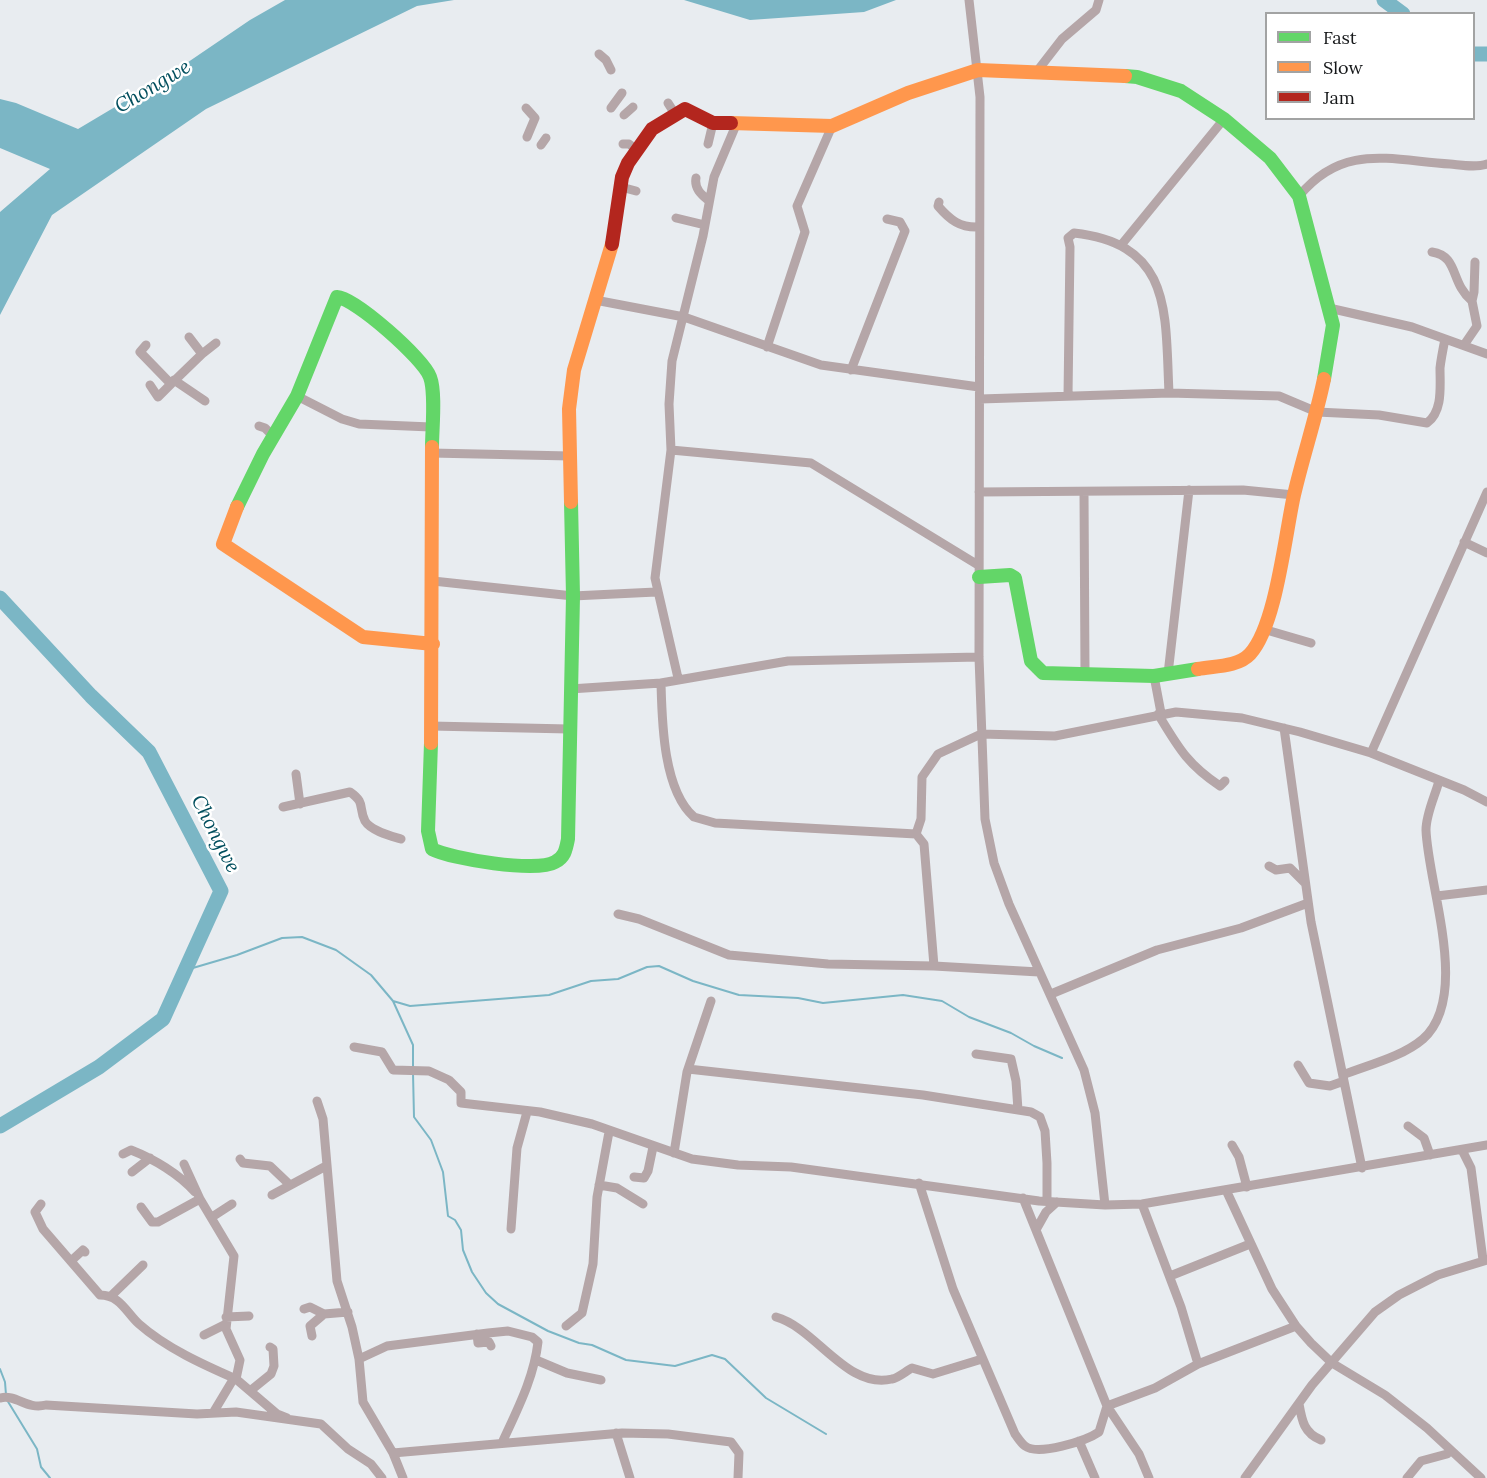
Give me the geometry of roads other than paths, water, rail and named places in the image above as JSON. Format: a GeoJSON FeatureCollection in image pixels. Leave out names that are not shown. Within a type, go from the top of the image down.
{"type":"FeatureCollection","features":[{"type":"Feature","properties":{"kind":"street"},"geometry":{"type":"LineString","coordinates":[[969,0],[978,70],[979,657],[985,819],[994,863],[1039,972],[1084,1070],[1095,1113],[1105,1205]]}},
{"type":"Feature","properties":{"kind":"street"},"geometry":{"type":"LineString","coordinates":[[1038,70],[1062,39],[1096,10],[1099,0]]}},
{"type":"Feature","properties":{"kind":"street"},"geometry":{"type":"LineString","coordinates":[[599,54],[612,68],[608,81]]}},
{"type":"Feature","properties":{"kind":"street"},"geometry":{"type":"LineString","coordinates":[[433,644],[363,637],[224,544],[234,514],[297,396],[337,297],[341,297],[365,313],[423,363],[431,379],[433,644],[428,831],[432,849],[443,855],[469,860],[549,865],[564,855],[568,839],[573,596],[569,409],[574,370],[610,252],[621,187],[628,163],[652,129],[671,109],[685,109],[713,123],[832,126],[908,93],[978,70],[1038,70],[1137,77],[1181,91],[1224,119],[1270,158],[1299,196],[1333,325],[1332,344],[1317,412],[1294,495],[1278,581],[1263,629],[1255,646],[1239,662],[1161,675],[1043,673],[1035,668],[1029,653],[1015,578],[1010,575],[979,571],[811,464],[671,450]]}},
{"type":"Feature","properties":{"kind":"street"},"geometry":{"type":"LineString","coordinates":[[611,108],[622,93]]}},
{"type":"Feature","properties":{"kind":"street"},"geometry":{"type":"LineString","coordinates":[[624,115],[633,107]]}},
{"type":"Feature","properties":{"kind":"street"},"geometry":{"type":"LineString","coordinates":[[526,108],[535,118],[527,137]]}},
{"type":"Feature","properties":{"kind":"street"},"geometry":{"type":"LineString","coordinates":[[1122,244],[1224,119]]}},
{"type":"Feature","properties":{"kind":"street"},"geometry":{"type":"LineString","coordinates":[[708,144],[713,123]]}},
{"type":"Feature","properties":{"kind":"street"},"geometry":{"type":"LineString","coordinates":[[678,678],[656,592],[655,578],[671,450],[669,404],[672,361],[705,225],[714,177],[736,125]]}},
{"type":"Feature","properties":{"kind":"street"},"geometry":{"type":"LineString","coordinates":[[767,346],[805,232],[797,206],[832,126]]}},
{"type":"Feature","properties":{"kind":"street"},"geometry":{"type":"LineString","coordinates":[[623,144],[629,144],[637,150]]}},
{"type":"Feature","properties":{"kind":"street"},"geometry":{"type":"LineString","coordinates":[[1299,196],[1315,177],[1334,165],[1360,158],[1487,164]]}},
{"type":"Feature","properties":{"kind":"street"},"geometry":{"type":"LineString","coordinates":[[696,178],[695,184],[700,193],[710,201]]}},
{"type":"Feature","properties":{"kind":"street"},"geometry":{"type":"LineString","coordinates":[[621,187],[636,191]]}},
{"type":"Feature","properties":{"kind":"street"},"geometry":{"type":"LineString","coordinates":[[939,202],[938,206],[951,221],[969,228],[979,227]]}},
{"type":"Feature","properties":{"kind":"street"},"geometry":{"type":"LineString","coordinates":[[676,218],[705,225]]}},
{"type":"Feature","properties":{"kind":"street"},"geometry":{"type":"LineString","coordinates":[[851,370],[905,231],[900,222],[888,219]]}},
{"type":"Feature","properties":{"kind":"street"},"geometry":{"type":"LineString","coordinates":[[1068,396],[1070,247],[1068,238],[1071,233],[1085,234],[1122,244],[1150,271],[1166,326],[1169,393]]}},
{"type":"Feature","properties":{"kind":"street"},"geometry":{"type":"LineString","coordinates":[[1432,252],[1441,253],[1451,261],[1461,292],[1472,301]]}},
{"type":"Feature","properties":{"kind":"street"},"geometry":{"type":"LineString","coordinates":[[1464,345],[1477,326],[1472,301],[1475,262]]}},
{"type":"Feature","properties":{"kind":"street"},"geometry":{"type":"LineString","coordinates":[[595,300],[684,317],[821,365],[979,387]]}},
{"type":"Feature","properties":{"kind":"street"},"geometry":{"type":"LineString","coordinates":[[1329,308],[1412,327],[1487,354]]}},
{"type":"Feature","properties":{"kind":"street"},"geometry":{"type":"LineString","coordinates":[[189,337],[202,354]]}},
{"type":"Feature","properties":{"kind":"street"},"geometry":{"type":"LineString","coordinates":[[980,399],[1169,393],[1279,396],[1317,412],[1379,415],[1427,423],[1438,407],[1440,366],[1445,339]]}},
{"type":"Feature","properties":{"kind":"street"},"geometry":{"type":"LineString","coordinates":[[150,385],[158,397],[216,343]]}},
{"type":"Feature","properties":{"kind":"street"},"geometry":{"type":"LineString","coordinates":[[146,345],[140,352],[173,382],[205,401]]}},
{"type":"Feature","properties":{"kind":"street"},"geometry":{"type":"LineString","coordinates":[[297,396],[342,420],[359,424],[431,427]]}},
{"type":"Feature","properties":{"kind":"street"},"geometry":{"type":"LineString","coordinates":[[259,426],[266,428],[274,437]]}},
{"type":"Feature","properties":{"kind":"street"},"geometry":{"type":"LineString","coordinates":[[431,453],[570,456]]}},
{"type":"Feature","properties":{"kind":"street"},"geometry":{"type":"LineString","coordinates":[[1189,490],[1161,675],[1160,714],[1180,751],[1197,771],[1220,786],[1225,782]]}},
{"type":"Feature","properties":{"kind":"street"},"geometry":{"type":"LineString","coordinates":[[979,492],[1243,490],[1294,495]]}},
{"type":"Feature","properties":{"kind":"street"},"geometry":{"type":"LineString","coordinates":[[1084,492],[1085,673]]}},
{"type":"Feature","properties":{"kind":"street"},"geometry":{"type":"LineString","coordinates":[[1371,753],[1487,492]]}},
{"type":"Feature","properties":{"kind":"street"},"geometry":{"type":"LineString","coordinates":[[1464,542],[1487,553]]}},
{"type":"Feature","properties":{"kind":"street"},"geometry":{"type":"LineString","coordinates":[[433,580],[573,596],[656,592]]}},
{"type":"Feature","properties":{"kind":"street"},"geometry":{"type":"LineString","coordinates":[[1263,629],[1311,643]]}},
{"type":"Feature","properties":{"kind":"street"},"geometry":{"type":"LineString","coordinates":[[570,689],[660,683],[678,678],[788,661],[979,657]]}},
{"type":"Feature","properties":{"kind":"street"},"geometry":{"type":"LineString","coordinates":[[660,683],[662,730],[674,782],[694,817],[715,823],[916,834],[924,844],[934,966]]}},
{"type":"Feature","properties":{"kind":"street"},"geometry":{"type":"LineString","coordinates":[[916,834],[921,819],[922,777],[938,754],[981,734],[1054,736],[1176,712],[1242,718],[1371,753],[1487,802]]}},
{"type":"Feature","properties":{"kind":"street"},"geometry":{"type":"LineString","coordinates":[[431,726],[569,729]]}},
{"type":"Feature","properties":{"kind":"street"},"geometry":{"type":"LineString","coordinates":[[1284,728],[1308,903],[1362,1168]]}},
{"type":"Feature","properties":{"kind":"street"},"geometry":{"type":"LineString","coordinates":[[296,774],[300,804]]}},
{"type":"Feature","properties":{"kind":"street"},"geometry":{"type":"LineString","coordinates":[[1298,1065],[1309,1083],[1330,1086],[1413,1046],[1435,1026],[1445,994],[1443,938],[1426,826],[1439,781]]}},
{"type":"Feature","properties":{"kind":"street"},"geometry":{"type":"LineString","coordinates":[[283,807],[350,792],[361,801],[365,821],[371,827],[401,839]]}},
{"type":"Feature","properties":{"kind":"street"},"geometry":{"type":"LineString","coordinates":[[1269,866],[1276,870],[1290,868],[1305,883]]}},
{"type":"Feature","properties":{"kind":"street"},"geometry":{"type":"LineString","coordinates":[[1437,896],[1487,890]]}},
{"type":"Feature","properties":{"kind":"street"},"geometry":{"type":"LineString","coordinates":[[1051,994],[1157,950],[1241,928],[1308,903]]}},
{"type":"Feature","properties":{"kind":"street"},"geometry":{"type":"LineString","coordinates":[[618,914],[639,919],[729,955],[828,964],[934,966],[1039,972]]}},
{"type":"Feature","properties":{"kind":"street"},"geometry":{"type":"LineString","coordinates":[[674,1153],[688,1069],[711,1001]]}},
{"type":"Feature","properties":{"kind":"street"},"geometry":{"type":"LineString","coordinates":[[354,1047],[382,1052],[393,1070],[424,1070],[449,1080],[461,1092],[461,1103],[540,1112],[592,1124],[609,1132],[692,1159],[738,1165],[791,1167],[1052,1202],[1105,1205],[1142,1204],[1487,1145]]}},
{"type":"Feature","properties":{"kind":"street"},"geometry":{"type":"LineString","coordinates":[[976,1054],[1011,1059],[1017,1081],[1018,1110]]}},
{"type":"Feature","properties":{"kind":"street"},"geometry":{"type":"LineString","coordinates":[[688,1069],[933,1096],[1031,1112],[1041,1119],[1052,1202],[1037,1228]]}},
{"type":"Feature","properties":{"kind":"street"},"geometry":{"type":"LineString","coordinates":[[317,1101],[323,1119],[337,1281],[348,1312],[359,1359],[363,1402],[393,1453],[403,1478]]}},
{"type":"Feature","properties":{"kind":"street"},"geometry":{"type":"LineString","coordinates":[[510,1229],[517,1148],[526,1112]]}},
{"type":"Feature","properties":{"kind":"street"},"geometry":{"type":"LineString","coordinates":[[1408,1126],[1424,1138],[1430,1155]]}},
{"type":"Feature","properties":{"kind":"street"},"geometry":{"type":"LineString","coordinates":[[566,1326],[582,1313],[593,1264],[599,1185],[609,1132]]}},
{"type":"Feature","properties":{"kind":"street"},"geometry":{"type":"LineString","coordinates":[[1232,1145],[1239,1157],[1247,1187]]}},
{"type":"Feature","properties":{"kind":"street"},"geometry":{"type":"LineString","coordinates":[[634,1177],[644,1178],[654,1146]]}},
{"type":"Feature","properties":{"kind":"street"},"geometry":{"type":"LineString","coordinates":[[123,1154],[131,1150],[150,1158],[190,1186],[200,1197]]}},
{"type":"Feature","properties":{"kind":"street"},"geometry":{"type":"LineString","coordinates":[[1245,1478],[1349,1340],[1375,1312],[1399,1294],[1438,1275],[1485,1260],[1471,1168],[1462,1150]]}},
{"type":"Feature","properties":{"kind":"street"},"geometry":{"type":"LineString","coordinates":[[132,1172],[150,1158]]}},
{"type":"Feature","properties":{"kind":"street"},"geometry":{"type":"LineString","coordinates":[[240,1159],[243,1163],[270,1166],[290,1185]]}},
{"type":"Feature","properties":{"kind":"street"},"geometry":{"type":"LineString","coordinates":[[184,1164],[234,1256],[226,1320],[240,1360],[235,1378],[213,1413]]}},
{"type":"Feature","properties":{"kind":"street"},"geometry":{"type":"LineString","coordinates":[[272,1195],[326,1166]]}},
{"type":"Feature","properties":{"kind":"street"},"geometry":{"type":"LineString","coordinates":[[919,1183],[953,1289],[1015,1434],[1025,1446],[1038,1450],[1079,1441],[1099,1432],[1107,1406]]}},
{"type":"Feature","properties":{"kind":"street"},"geometry":{"type":"LineString","coordinates":[[599,1185],[617,1188],[643,1204]]}},
{"type":"Feature","properties":{"kind":"street"},"geometry":{"type":"LineString","coordinates":[[1226,1190],[1272,1289],[1296,1326],[1332,1363],[1385,1395],[1427,1428],[1482,1478]]}},
{"type":"Feature","properties":{"kind":"street"},"geometry":{"type":"LineString","coordinates":[[141,1207],[152,1222],[158,1222],[200,1197]]}},
{"type":"Feature","properties":{"kind":"street"},"geometry":{"type":"LineString","coordinates":[[1023,1198],[1037,1228],[1071,1323],[1107,1406],[1139,1454],[1149,1478]]}},
{"type":"Feature","properties":{"kind":"street"},"geometry":{"type":"LineString","coordinates":[[41,1204],[35,1212],[43,1229],[100,1295],[111,1296],[157,1338],[235,1378],[277,1414],[289,1419]]}},
{"type":"Feature","properties":{"kind":"street"},"geometry":{"type":"LineString","coordinates":[[212,1217],[232,1204]]}},
{"type":"Feature","properties":{"kind":"street"},"geometry":{"type":"LineString","coordinates":[[1142,1204],[1170,1276],[1198,1364]]}},
{"type":"Feature","properties":{"kind":"street"},"geometry":{"type":"LineString","coordinates":[[1170,1276],[1250,1244]]}},
{"type":"Feature","properties":{"kind":"street"},"geometry":{"type":"LineString","coordinates":[[71,1261],[83,1250],[86,1252]]}},
{"type":"Feature","properties":{"kind":"street"},"geometry":{"type":"LineString","coordinates":[[111,1296],[143,1265]]}},
{"type":"Feature","properties":{"kind":"street"},"geometry":{"type":"LineString","coordinates":[[304,1309],[310,1307],[324,1314],[348,1312]]}},
{"type":"Feature","properties":{"kind":"street"},"geometry":{"type":"LineString","coordinates":[[312,1336],[310,1326],[324,1314]]}},
{"type":"Feature","properties":{"kind":"street"},"geometry":{"type":"LineString","coordinates":[[204,1335],[226,1320],[249,1316]]}},
{"type":"Feature","properties":{"kind":"street"},"geometry":{"type":"LineString","coordinates":[[776,1317],[793,1322],[799,1330],[861,1378],[892,1379],[912,1368],[933,1374],[982,1359]]}},
{"type":"Feature","properties":{"kind":"street"},"geometry":{"type":"LineString","coordinates":[[1107,1406],[1155,1388],[1198,1364],[1296,1326]]}},
{"type":"Feature","properties":{"kind":"street"},"geometry":{"type":"LineString","coordinates":[[359,1359],[387,1346],[477,1334],[508,1331],[532,1337],[538,1342],[536,1360],[502,1443]]}},
{"type":"Feature","properties":{"kind":"street"},"geometry":{"type":"LineString","coordinates":[[477,1334],[478,1342],[489,1342],[491,1346]]}},
{"type":"Feature","properties":{"kind":"street"},"geometry":{"type":"LineString","coordinates":[[250,1391],[271,1374],[274,1366],[273,1349],[270,1347]]}},
{"type":"Feature","properties":{"kind":"street"},"geometry":{"type":"LineString","coordinates":[[536,1360],[567,1373],[602,1380]]}},
{"type":"Feature","properties":{"kind":"street"},"geometry":{"type":"LineString","coordinates":[[0,1398],[6,1397],[36,1407],[46,1405],[213,1413],[236,1412],[275,1420],[289,1419],[321,1424],[348,1449],[371,1464],[382,1478]]}},
{"type":"Feature","properties":{"kind":"street"},"geometry":{"type":"LineString","coordinates":[[1299,1404],[1303,1425],[1307,1432],[1321,1440]]}},
{"type":"Feature","properties":{"kind":"street"},"geometry":{"type":"LineString","coordinates":[[393,1453],[616,1433],[668,1434],[726,1440],[735,1446],[739,1453],[738,1478]]}},
{"type":"Feature","properties":{"kind":"street"},"geometry":{"type":"LineString","coordinates":[[616,1433],[630,1478]]}},
{"type":"Feature","properties":{"kind":"street"},"geometry":{"type":"LineString","coordinates":[[1079,1441],[1095,1478]]}},
{"type":"Feature","properties":{"kind":"street"},"geometry":{"type":"LineString","coordinates":[[1407,1478],[1421,1461],[1447,1454],[1450,1450]]}},
{"type":"Feature","properties":{"kind":"water"},"geometry":{"type":"Polygon","coordinates":[[[285,0],[454,0],[417,6],[206,109],[52,215],[0,315],[0,212],[50,169],[0,148],[0,99],[16,103],[78,129],[172,73],[250,20],[285,0]]]}},
{"type":"Feature","properties":{"kind":"water"},"geometry":{"type":"Polygon","coordinates":[[[684,0],[896,0],[864,12],[750,20],[684,0]]]}},
{"type":"Feature","properties":{"kind":"waterway","name":"Chongwe"},"geometry":{"type":"LineString","coordinates":[[1384,0],[1400,12]]}},
{"type":"Feature","properties":{"kind":"waterway","name":"Chongwe"},"geometry":{"type":"LineString","coordinates":[[1475,54],[1487,54]]}},
{"type":"Feature","properties":{"kind":"waterway","name":"Chongwe"},"geometry":{"type":"LineString","coordinates":[[0,598],[91,696],[149,752],[221,891],[163,1019],[99,1067],[0,1126]]}},
{"type":"Feature","properties":{"kind":"waterway"},"geometry":{"type":"LineString","coordinates":[[186,970],[237,955],[282,938],[302,937],[336,950],[371,975],[393,1001],[413,1045],[413,1068]]}},
{"type":"Feature","properties":{"kind":"waterway"},"geometry":{"type":"LineString","coordinates":[[393,1001],[410,1006],[549,995],[591,981],[618,979],[647,967],[659,966],[693,981],[739,995],[798,998],[823,1003],[903,995],[942,1001],[969,1017],[1011,1033],[1062,1058]]}},
{"type":"Feature","properties":{"kind":"waterway"},"geometry":{"type":"LineString","coordinates":[[413,1073],[414,1117],[431,1140],[443,1172],[448,1216],[455,1220],[461,1230],[463,1250],[472,1272],[486,1293],[498,1304],[548,1331],[579,1343],[592,1345],[626,1360],[675,1366],[712,1355],[725,1359],[766,1398],[826,1434]]}},
{"type":"Feature","properties":{"kind":"waterway"},"geometry":{"type":"LineString","coordinates":[[0,1369],[5,1382],[6,1395]]}},
{"type":"Feature","properties":{"kind":"waterway"},"geometry":{"type":"LineString","coordinates":[[7,1400],[37,1449],[41,1467],[50,1478]]}}]}
